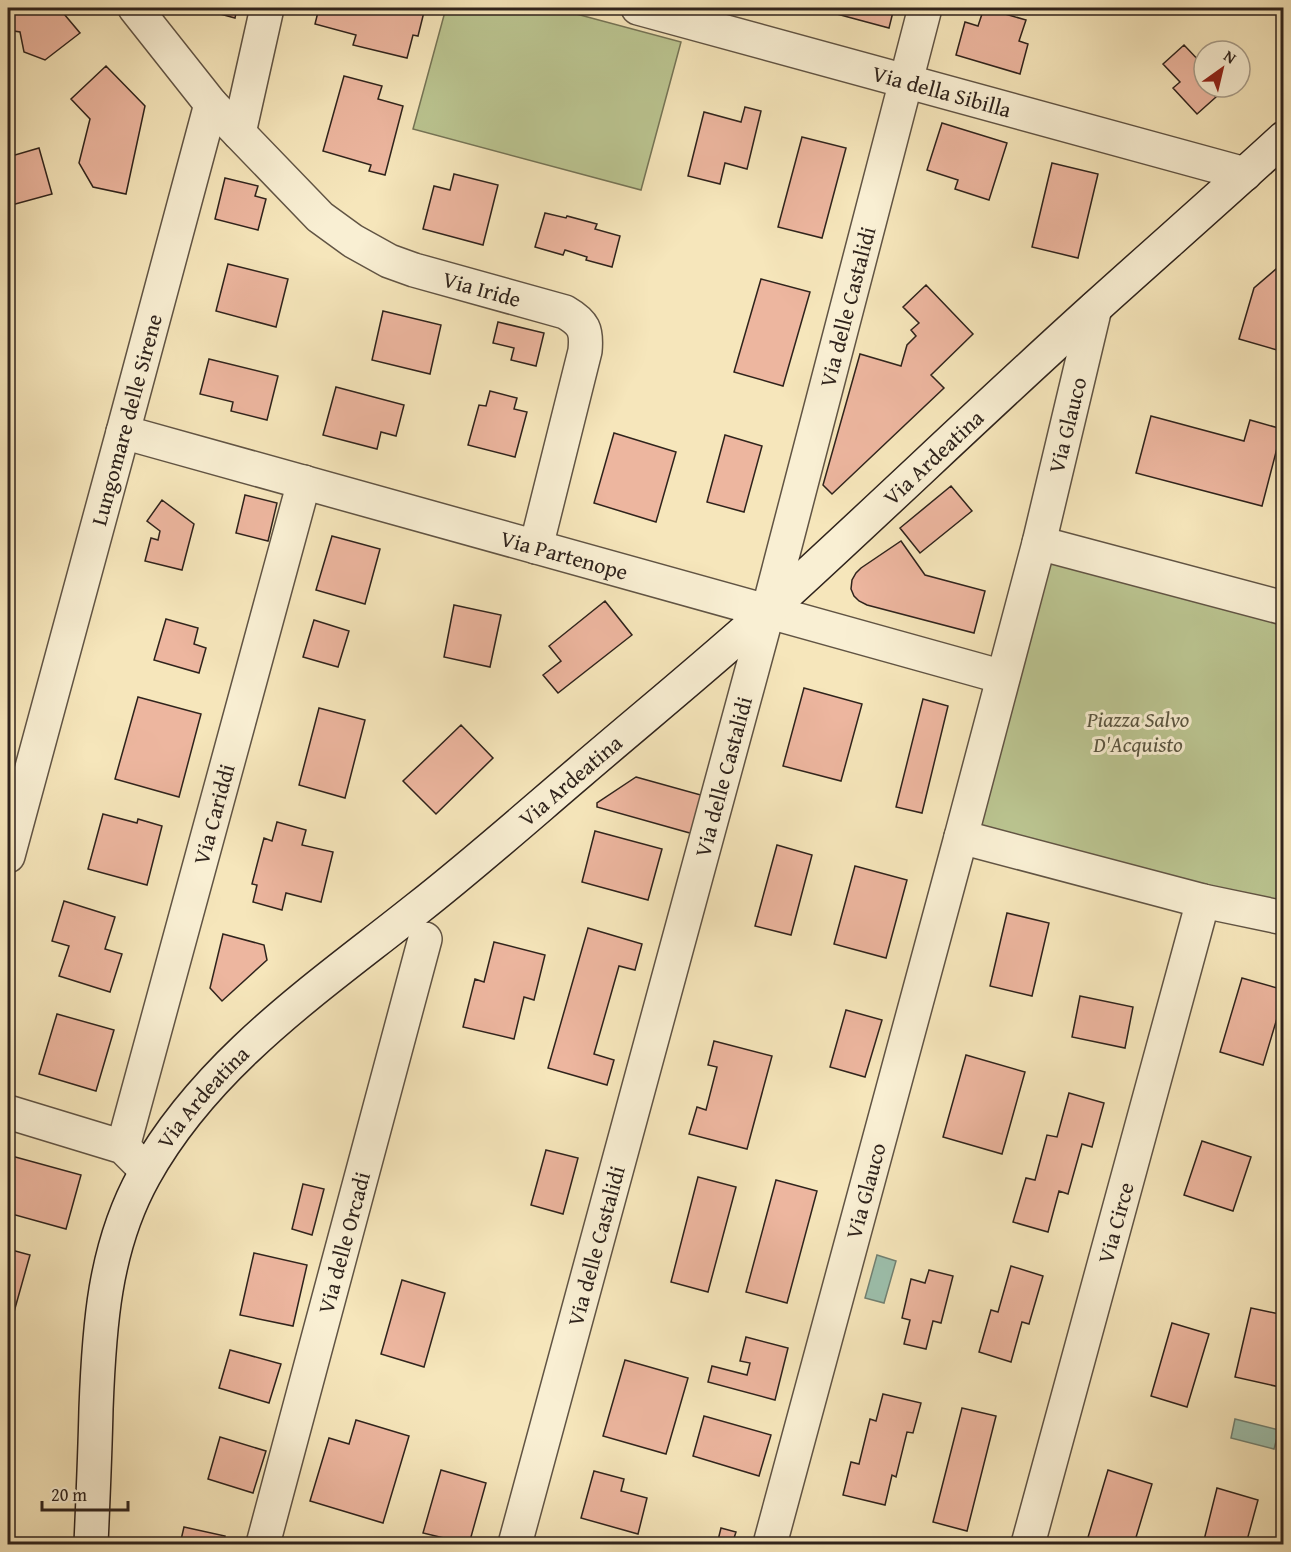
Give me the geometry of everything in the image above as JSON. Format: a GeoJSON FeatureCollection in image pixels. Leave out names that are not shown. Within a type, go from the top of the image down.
{"type":"FeatureCollection","features":[{"type":"Feature","properties":{"kind":"street"},"geometry":{"type":"LineString","coordinates":[[135,8],[211,104]]}},
{"type":"Feature","properties":{"kind":"street"},"geometry":{"type":"LineString","coordinates":[[239,133],[267,8]]}},
{"type":"Feature","properties":{"kind":"street","name":"Via della Sibilla"},"geometry":{"type":"LineString","coordinates":[[638,8],[1245,174]]}},
{"type":"Feature","properties":{"kind":"street","name":"Via delle Castalidi"},"geometry":{"type":"LineString","coordinates":[[515,1545],[768,611],[925,8]]}},
{"type":"Feature","properties":{"kind":"street","name":"Via Iride"},"geometry":{"type":"LineString","coordinates":[[211,104],[321,217],[375,254],[414,270],[558,310],[570,315],[584,327],[585,351],[536,547]]}},
{"type":"Feature","properties":{"kind":"street","name":"Lungomare delle Sirene"},"geometry":{"type":"LineString","coordinates":[[8,856],[211,104]]}},
{"type":"Feature","properties":{"kind":"street","name":"Via Ardeatina"},"geometry":{"type":"LineString","coordinates":[[91,1545],[99,1344],[103,1303],[111,1264],[123,1224],[147,1171],[184,1114],[240,1054],[280,1018],[438,893],[768,611],[1095,308],[1284,138]]}},
{"type":"Feature","properties":{"kind":"street","name":"Via Glauco"},"geometry":{"type":"LineString","coordinates":[[1039,543],[1095,308]]}},
{"type":"Feature","properties":{"kind":"street","name":"Via Partenope"},"geometry":{"type":"LineString","coordinates":[[123,432],[1004,677]]}},
{"type":"Feature","properties":{"kind":"street","name":"Via Cariddi"},"geometry":{"type":"LineString","coordinates":[[123,1147],[304,482]]}},
{"type":"Feature","properties":{"kind":"street"},"geometry":{"type":"LineString","coordinates":[[1284,608],[1039,543],[961,837],[1203,901],[1284,918]]}},
{"type":"Feature","properties":{"kind":"street","name":"Via Glauco"},"geometry":{"type":"LineString","coordinates":[[770,1545],[961,837]]}},
{"type":"Feature","properties":{"kind":"street","name":"Via Circe"},"geometry":{"type":"LineString","coordinates":[[1028,1545],[1203,901]]}},
{"type":"Feature","properties":{"kind":"street","name":"Via delle Orcadi"},"geometry":{"type":"LineString","coordinates":[[263,1545],[425,939]]}},
{"type":"Feature","properties":{"kind":"street"},"geometry":{"type":"LineString","coordinates":[[8,1112],[123,1147],[147,1171]]}},
{"type":"Feature","properties":{"kind":"green space"},"geometry":{"type":"Polygon","coordinates":[[[446,8],[554,8],[681,42],[641,190],[413,129],[446,8]]]}},
{"type":"Feature","properties":{"kind":"green space","name":"Piazza Salvo D'Acquisto"},"geometry":{"type":"Polygon","coordinates":[[[1039,543],[1283,608],[1283,917],[961,837],[1039,543]]]}},
{"type":"Feature","properties":{"kind":"shaded area"},"geometry":{"type":"Polygon","coordinates":[[[877,1255],[896,1261],[884,1303],[865,1298],[877,1255]]]}},
{"type":"Feature","properties":{"kind":"shaded area"},"geometry":{"type":"Polygon","coordinates":[[[1235,1419],[1279,1430],[1274,1449],[1231,1438],[1235,1419]]]}},
{"type":"Feature","properties":{"kind":"building"},"geometry":{"type":"Polygon","coordinates":[[[8,8],[59,8],[80,33],[45,60],[24,52],[20,32],[14,31],[11,17],[8,18],[8,8]]]}},
{"type":"Feature","properties":{"kind":"building"},"geometry":{"type":"Polygon","coordinates":[[[210,8],[237,8],[235,18],[209,11],[210,8]]]}},
{"type":"Feature","properties":{"kind":"building"},"geometry":{"type":"Polygon","coordinates":[[[319,8],[425,8],[418,36],[413,35],[407,58],[353,45],[356,35],[315,24],[319,8]]]}},
{"type":"Feature","properties":{"kind":"building"},"geometry":{"type":"Polygon","coordinates":[[[835,8],[894,8],[889,28],[833,13],[835,8]]]}},
{"type":"Feature","properties":{"kind":"building"},"geometry":{"type":"Polygon","coordinates":[[[984,8],[1026,20],[1019,41],[1028,44],[1020,74],[956,55],[965,22],[978,26],[984,8]]]}},
{"type":"Feature","properties":{"kind":"building"},"geometry":{"type":"Polygon","coordinates":[[[1184,45],[1192,53],[1192,99],[1214,99],[1197,114],[1173,88],[1180,82],[1163,64],[1184,45]]]}},
{"type":"Feature","properties":{"kind":"building"},"geometry":{"type":"Polygon","coordinates":[[[106,66],[145,106],[126,194],[93,187],[79,163],[90,119],[71,99],[106,66]]]}},
{"type":"Feature","properties":{"kind":"building"},"geometry":{"type":"Polygon","coordinates":[[[344,76],[382,86],[378,99],[403,106],[385,175],[369,171],[371,165],[323,151],[344,76]]]}},
{"type":"Feature","properties":{"kind":"building"},"geometry":{"type":"Polygon","coordinates":[[[745,107],[761,111],[747,169],[725,163],[720,184],[688,176],[704,112],[741,122],[745,107]]]}},
{"type":"Feature","properties":{"kind":"building"},"geometry":{"type":"Polygon","coordinates":[[[942,123],[1007,143],[989,200],[955,189],[958,180],[927,170],[942,123]]]}},
{"type":"Feature","properties":{"kind":"building"},"geometry":{"type":"Polygon","coordinates":[[[802,137],[846,148],[822,238],[778,227],[802,137]]]}},
{"type":"Feature","properties":{"kind":"building"},"geometry":{"type":"Polygon","coordinates":[[[39,148],[52,194],[8,206],[8,157],[39,148]]]}},
{"type":"Feature","properties":{"kind":"building"},"geometry":{"type":"Polygon","coordinates":[[[1052,163],[1098,174],[1078,258],[1032,247],[1052,163]]]}},
{"type":"Feature","properties":{"kind":"building"},"geometry":{"type":"Polygon","coordinates":[[[454,174],[498,185],[483,245],[423,229],[434,186],[450,190],[454,174]]]}},
{"type":"Feature","properties":{"kind":"building"},"geometry":{"type":"Polygon","coordinates":[[[225,178],[258,186],[255,196],[266,199],[258,230],[215,219],[225,178]]]}},
{"type":"Feature","properties":{"kind":"building"},"geometry":{"type":"Polygon","coordinates":[[[545,213],[597,224],[595,229],[620,236],[612,267],[586,260],[587,257],[565,250],[563,255],[535,247],[545,213]]]}},
{"type":"Feature","properties":{"kind":"building"},"geometry":{"type":"Polygon","coordinates":[[[1284,262],[1284,352],[1239,339],[1254,288],[1284,262]]]}},
{"type":"Feature","properties":{"kind":"building"},"geometry":{"type":"Polygon","coordinates":[[[228,264],[288,279],[276,327],[216,311],[228,264]]]}},
{"type":"Feature","properties":{"kind":"building"},"geometry":{"type":"Polygon","coordinates":[[[761,279],[810,292],[783,386],[734,372],[761,279]]]}},
{"type":"Feature","properties":{"kind":"building"},"geometry":{"type":"Polygon","coordinates":[[[926,285],[973,334],[931,375],[944,388],[832,494],[823,485],[860,354],[901,366],[907,345],[916,336],[911,330],[919,323],[903,307],[926,285]]]}},
{"type":"Feature","properties":{"kind":"building"},"geometry":{"type":"Polygon","coordinates":[[[383,311],[441,325],[430,374],[372,360],[383,311]]]}},
{"type":"Feature","properties":{"kind":"building"},"geometry":{"type":"Polygon","coordinates":[[[498,322],[544,333],[536,366],[511,360],[514,348],[493,343],[498,322]]]}},
{"type":"Feature","properties":{"kind":"building"},"geometry":{"type":"Polygon","coordinates":[[[209,359],[278,376],[267,420],[231,411],[233,402],[200,394],[209,359]]]}},
{"type":"Feature","properties":{"kind":"building"},"geometry":{"type":"Polygon","coordinates":[[[336,387],[404,405],[396,436],[381,432],[377,449],[323,435],[336,387]]]}},
{"type":"Feature","properties":{"kind":"building"},"geometry":{"type":"Polygon","coordinates":[[[490,391],[517,398],[514,409],[527,412],[515,457],[468,445],[479,405],[486,406],[490,391]]]}},
{"type":"Feature","properties":{"kind":"building"},"geometry":{"type":"Polygon","coordinates":[[[1151,416],[1244,441],[1250,420],[1282,429],[1262,506],[1136,473],[1151,416]]]}},
{"type":"Feature","properties":{"kind":"building"},"geometry":{"type":"Polygon","coordinates":[[[614,433],[676,452],[656,522],[594,503],[614,433]]]}},
{"type":"Feature","properties":{"kind":"building"},"geometry":{"type":"Polygon","coordinates":[[[725,435],[762,446],[744,512],[707,502],[725,435]]]}},
{"type":"Feature","properties":{"kind":"building"},"geometry":{"type":"Polygon","coordinates":[[[951,486],[972,511],[920,553],[900,528],[951,486]]]}},
{"type":"Feature","properties":{"kind":"building"},"geometry":{"type":"Polygon","coordinates":[[[245,495],[277,503],[268,541],[236,533],[245,495]]]}},
{"type":"Feature","properties":{"kind":"building"},"geometry":{"type":"Polygon","coordinates":[[[162,500],[194,524],[182,570],[145,561],[151,538],[158,540],[160,531],[147,521],[162,500]]]}},
{"type":"Feature","properties":{"kind":"building"},"geometry":{"type":"Polygon","coordinates":[[[332,536],[380,549],[365,604],[316,590],[332,536]]]}},
{"type":"Feature","properties":{"kind":"building"},"geometry":{"type":"Polygon","coordinates":[[[901,541],[925,575],[985,591],[974,633],[867,605],[854,596],[851,589],[856,573],[901,541]]]}},
{"type":"Feature","properties":{"kind":"building"},"geometry":{"type":"Polygon","coordinates":[[[605,601],[632,635],[558,693],[543,675],[561,661],[549,646],[605,601]]]}},
{"type":"Feature","properties":{"kind":"building"},"geometry":{"type":"Polygon","coordinates":[[[454,605],[501,615],[490,667],[444,657],[454,605]]]}},
{"type":"Feature","properties":{"kind":"building"},"geometry":{"type":"Polygon","coordinates":[[[166,619],[198,628],[194,644],[206,648],[199,673],[154,660],[166,619]]]}},
{"type":"Feature","properties":{"kind":"building"},"geometry":{"type":"Polygon","coordinates":[[[314,620],[349,631],[338,667],[303,657],[314,620]]]}},
{"type":"Feature","properties":{"kind":"building"},"geometry":{"type":"Polygon","coordinates":[[[804,688],[862,704],[841,781],[783,766],[804,688]]]}},
{"type":"Feature","properties":{"kind":"building"},"geometry":{"type":"Polygon","coordinates":[[[138,697],[201,714],[179,797],[115,779],[138,697]]]}},
{"type":"Feature","properties":{"kind":"building"},"geometry":{"type":"Polygon","coordinates":[[[923,699],[948,706],[922,813],[896,807],[923,699]]]}},
{"type":"Feature","properties":{"kind":"building"},"geometry":{"type":"Polygon","coordinates":[[[319,708],[365,720],[345,798],[299,785],[319,708]]]}},
{"type":"Feature","properties":{"kind":"building"},"geometry":{"type":"Polygon","coordinates":[[[461,725],[493,758],[436,814],[403,781],[461,725]]]}},
{"type":"Feature","properties":{"kind":"building"},"geometry":{"type":"Polygon","coordinates":[[[636,777],[708,797],[697,835],[597,807],[597,803],[636,777]]]}},
{"type":"Feature","properties":{"kind":"building"},"geometry":{"type":"Polygon","coordinates":[[[103,814],[137,823],[138,819],[162,826],[147,885],[88,869],[103,814]]]}},
{"type":"Feature","properties":{"kind":"building"},"geometry":{"type":"Polygon","coordinates":[[[277,822],[306,830],[302,845],[333,852],[321,902],[286,893],[282,910],[253,902],[257,885],[252,884],[264,838],[272,841],[277,822]]]}},
{"type":"Feature","properties":{"kind":"building"},"geometry":{"type":"Polygon","coordinates":[[[595,831],[662,849],[648,900],[582,882],[595,831]]]}},
{"type":"Feature","properties":{"kind":"building"},"geometry":{"type":"Polygon","coordinates":[[[777,845],[812,855],[791,935],[755,926],[777,845]]]}},
{"type":"Feature","properties":{"kind":"building"},"geometry":{"type":"Polygon","coordinates":[[[855,866],[907,880],[886,958],[834,944],[855,866]]]}},
{"type":"Feature","properties":{"kind":"building"},"geometry":{"type":"Polygon","coordinates":[[[64,901],[115,917],[105,949],[122,954],[110,992],[59,976],[69,946],[52,941],[64,901]]]}},
{"type":"Feature","properties":{"kind":"building"},"geometry":{"type":"Polygon","coordinates":[[[1007,913],[1049,923],[1032,996],[990,986],[1007,913]]]}},
{"type":"Feature","properties":{"kind":"building"},"geometry":{"type":"Polygon","coordinates":[[[588,928],[642,944],[635,970],[619,966],[594,1054],[614,1060],[607,1085],[548,1068],[588,928]]]}},
{"type":"Feature","properties":{"kind":"building"},"geometry":{"type":"Polygon","coordinates":[[[223,934],[264,945],[267,960],[222,1001],[210,988],[223,934]]]}},
{"type":"Feature","properties":{"kind":"building"},"geometry":{"type":"Polygon","coordinates":[[[494,942],[545,955],[534,1000],[524,997],[514,1039],[463,1027],[475,979],[484,982],[494,942]]]}},
{"type":"Feature","properties":{"kind":"building"},"geometry":{"type":"Polygon","coordinates":[[[1242,978],[1284,990],[1263,1065],[1220,1052],[1242,978]]]}},
{"type":"Feature","properties":{"kind":"building"},"geometry":{"type":"Polygon","coordinates":[[[1080,996],[1133,1007],[1125,1048],[1072,1037],[1080,996]]]}},
{"type":"Feature","properties":{"kind":"building"},"geometry":{"type":"Polygon","coordinates":[[[846,1010],[882,1020],[865,1077],[830,1067],[846,1010]]]}},
{"type":"Feature","properties":{"kind":"building"},"geometry":{"type":"Polygon","coordinates":[[[57,1014],[114,1030],[96,1091],[39,1074],[57,1014]]]}},
{"type":"Feature","properties":{"kind":"building"},"geometry":{"type":"Polygon","coordinates":[[[714,1041],[772,1056],[747,1149],[689,1134],[697,1107],[706,1110],[717,1067],[708,1065],[714,1041]]]}},
{"type":"Feature","properties":{"kind":"building"},"geometry":{"type":"Polygon","coordinates":[[[966,1055],[1025,1072],[1002,1154],[943,1137],[966,1055]]]}},
{"type":"Feature","properties":{"kind":"building"},"geometry":{"type":"Polygon","coordinates":[[[1069,1093],[1104,1103],[1092,1147],[1082,1144],[1068,1194],[1059,1191],[1048,1232],[1013,1222],[1026,1178],[1035,1180],[1047,1135],[1057,1137],[1069,1093]]]}},
{"type":"Feature","properties":{"kind":"building"},"geometry":{"type":"Polygon","coordinates":[[[1202,1141],[1251,1157],[1233,1211],[1184,1195],[1202,1141]]]}},
{"type":"Feature","properties":{"kind":"building"},"geometry":{"type":"Polygon","coordinates":[[[546,1150],[578,1158],[563,1214],[531,1205],[546,1150]]]}},
{"type":"Feature","properties":{"kind":"building"},"geometry":{"type":"Polygon","coordinates":[[[8,1155],[81,1175],[66,1229],[8,1213],[8,1155]]]}},
{"type":"Feature","properties":{"kind":"building"},"geometry":{"type":"Polygon","coordinates":[[[698,1177],[736,1187],[708,1292],[671,1282],[698,1177]]]}},
{"type":"Feature","properties":{"kind":"building"},"geometry":{"type":"Polygon","coordinates":[[[776,1180],[817,1191],[787,1303],[746,1292],[776,1180]]]}},
{"type":"Feature","properties":{"kind":"building"},"geometry":{"type":"Polygon","coordinates":[[[303,1184],[324,1189],[312,1235],[292,1229],[303,1184]]]}},
{"type":"Feature","properties":{"kind":"building"},"geometry":{"type":"Polygon","coordinates":[[[8,1249],[30,1255],[12,1319],[8,1318],[8,1249]]]}},
{"type":"Feature","properties":{"kind":"building"},"geometry":{"type":"Polygon","coordinates":[[[254,1253],[307,1265],[293,1326],[240,1315],[254,1253]]]}},
{"type":"Feature","properties":{"kind":"building"},"geometry":{"type":"Polygon","coordinates":[[[1011,1266],[1043,1276],[1029,1324],[1022,1322],[1011,1362],[979,1352],[991,1310],[998,1312],[1011,1266]]]}},
{"type":"Feature","properties":{"kind":"building"},"geometry":{"type":"Polygon","coordinates":[[[929,1270],[953,1276],[941,1323],[933,1321],[926,1349],[904,1344],[910,1320],[902,1318],[911,1279],[925,1283],[929,1270]]]}},
{"type":"Feature","properties":{"kind":"building"},"geometry":{"type":"Polygon","coordinates":[[[402,1280],[445,1293],[424,1367],[381,1354],[402,1280]]]}},
{"type":"Feature","properties":{"kind":"building"},"geometry":{"type":"Polygon","coordinates":[[[1251,1308],[1284,1315],[1284,1388],[1235,1377],[1251,1308]]]}},
{"type":"Feature","properties":{"kind":"building"},"geometry":{"type":"Polygon","coordinates":[[[1172,1323],[1209,1334],[1187,1407],[1151,1396],[1172,1323]]]}},
{"type":"Feature","properties":{"kind":"building"},"geometry":{"type":"Polygon","coordinates":[[[746,1337],[788,1348],[775,1400],[708,1382],[712,1366],[747,1375],[750,1363],[740,1361],[746,1337]]]}},
{"type":"Feature","properties":{"kind":"building"},"geometry":{"type":"Polygon","coordinates":[[[230,1350],[281,1364],[269,1403],[219,1388],[230,1350]]]}},
{"type":"Feature","properties":{"kind":"building"},"geometry":{"type":"Polygon","coordinates":[[[625,1360],[688,1378],[666,1454],[603,1436],[625,1360]]]}},
{"type":"Feature","properties":{"kind":"building"},"geometry":{"type":"Polygon","coordinates":[[[883,1394],[921,1403],[913,1433],[907,1432],[896,1477],[892,1475],[885,1505],[843,1495],[851,1462],[859,1464],[870,1419],[876,1421],[883,1394]]]}},
{"type":"Feature","properties":{"kind":"building"},"geometry":{"type":"Polygon","coordinates":[[[962,1408],[996,1416],[967,1531],[933,1522],[962,1408]]]}},
{"type":"Feature","properties":{"kind":"building"},"geometry":{"type":"Polygon","coordinates":[[[704,1416],[771,1435],[759,1476],[693,1456],[704,1416]]]}},
{"type":"Feature","properties":{"kind":"building"},"geometry":{"type":"Polygon","coordinates":[[[356,1420],[409,1436],[383,1523],[310,1501],[329,1438],[349,1444],[356,1420]]]}},
{"type":"Feature","properties":{"kind":"building"},"geometry":{"type":"Polygon","coordinates":[[[220,1437],[266,1451],[253,1493],[208,1479],[220,1437]]]}},
{"type":"Feature","properties":{"kind":"building"},"geometry":{"type":"Polygon","coordinates":[[[441,1470],[486,1483],[469,1544],[423,1533],[441,1470]]]}},
{"type":"Feature","properties":{"kind":"building"},"geometry":{"type":"Polygon","coordinates":[[[1108,1470],[1152,1484],[1134,1544],[1086,1544],[1108,1470]]]}},
{"type":"Feature","properties":{"kind":"building"},"geometry":{"type":"Polygon","coordinates":[[[594,1471],[624,1479],[621,1491],[647,1498],[638,1534],[581,1518],[594,1471]]]}},
{"type":"Feature","properties":{"kind":"building"},"geometry":{"type":"Polygon","coordinates":[[[1217,1488],[1258,1500],[1246,1544],[1203,1544],[1217,1488]]]}},
{"type":"Feature","properties":{"kind":"building"},"geometry":{"type":"Polygon","coordinates":[[[184,1527],[225,1536],[223,1544],[180,1544],[184,1527]]]}},
{"type":"Feature","properties":{"kind":"building"},"geometry":{"type":"Polygon","coordinates":[[[721,1528],[736,1532],[732,1544],[717,1544],[721,1528]]]}}]}
